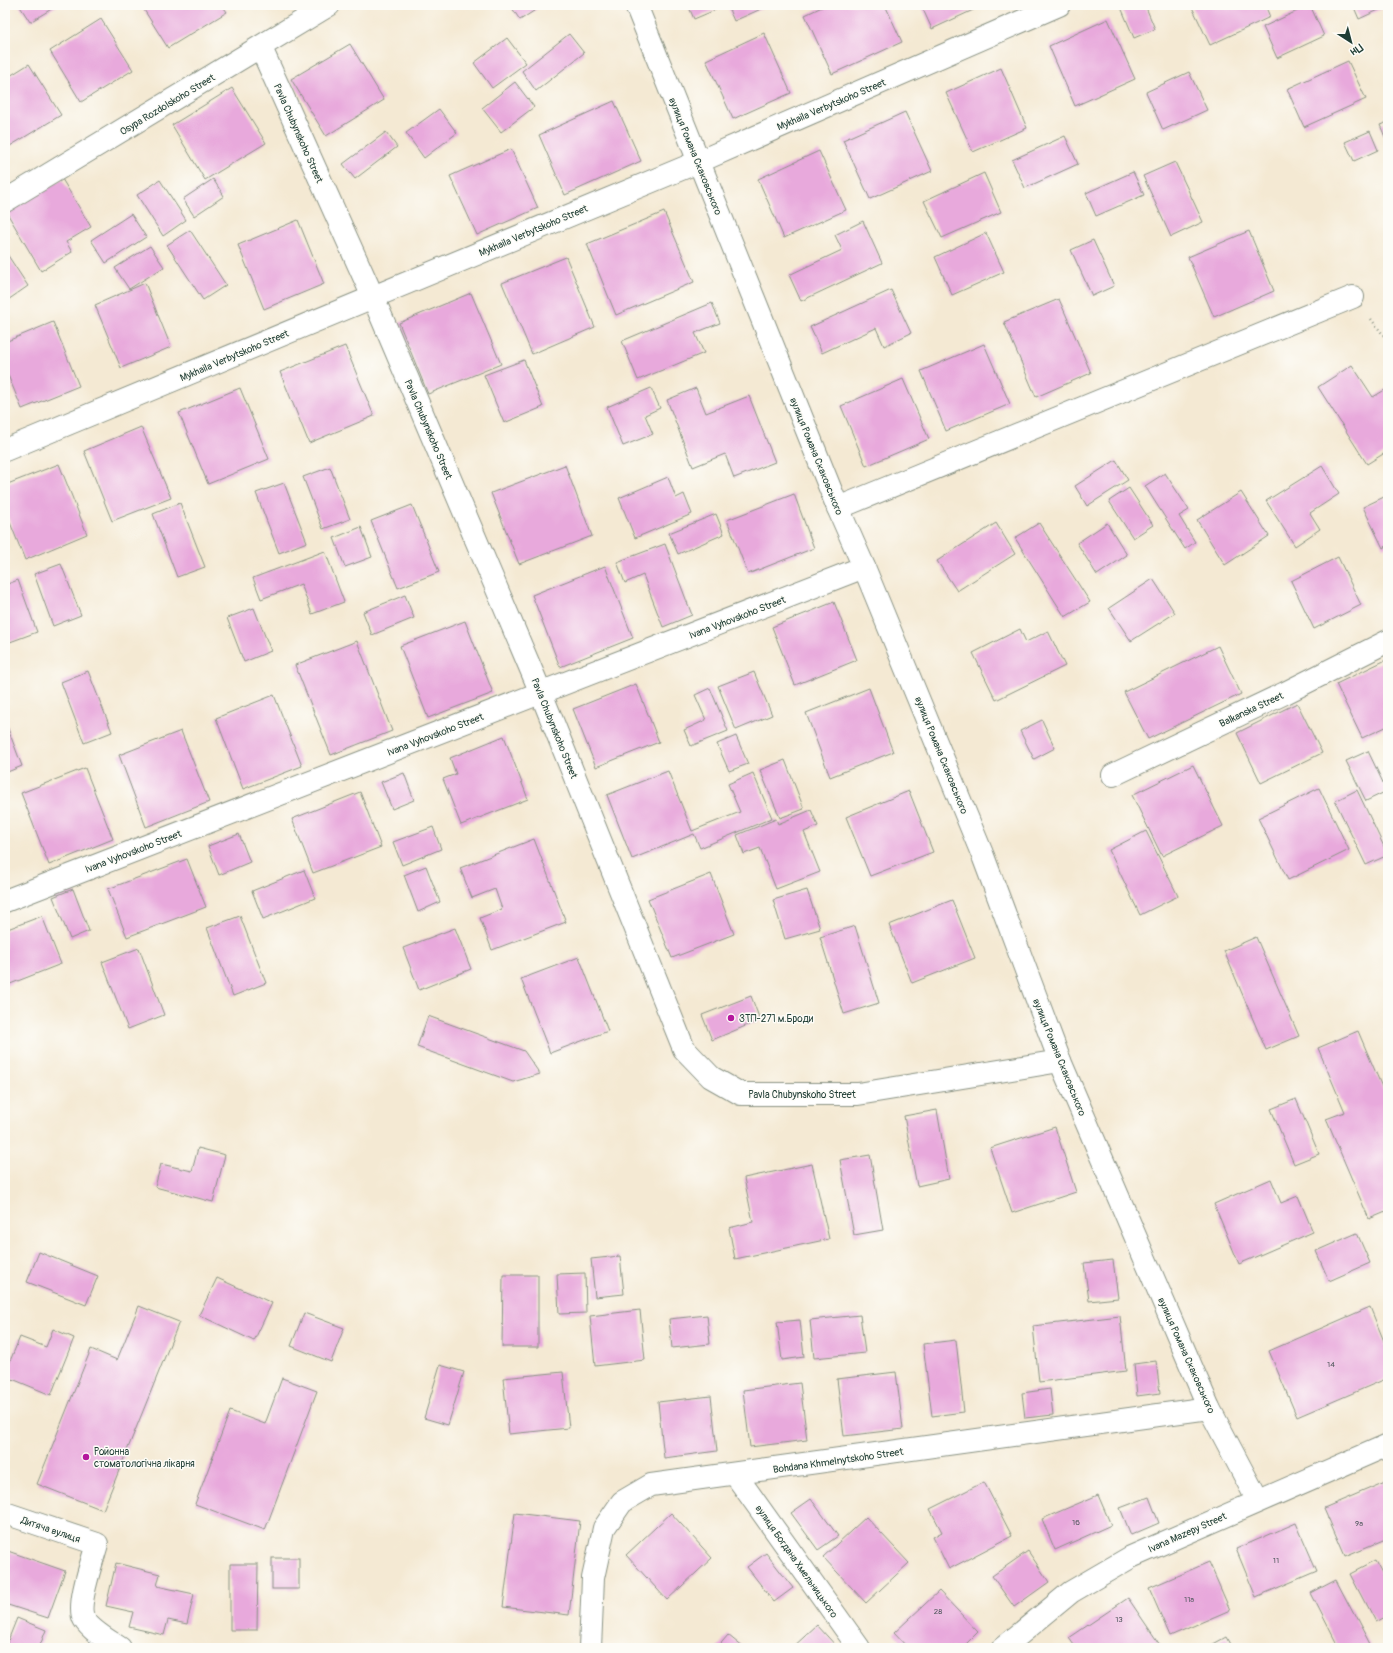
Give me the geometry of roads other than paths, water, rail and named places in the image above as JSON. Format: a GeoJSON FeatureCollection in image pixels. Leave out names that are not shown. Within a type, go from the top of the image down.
{"type":"FeatureCollection","features":[{"type":"Feature","properties":{"kind":"street","name":"Osypa Rozdolskoho Street"},"geometry":{"type":"LineString","coordinates":[[5,201],[261,48],[329,5]]}},
{"type":"Feature","properties":{"kind":"street","name":"вулиця Романа Скаковського"},"geometry":{"type":"LineString","coordinates":[[636,5],[838,508],[864,567],[983,856],[1060,1061],[1209,1408],[1258,1501]]}},
{"type":"Feature","properties":{"kind":"street","name":"Mykhaila Verbytskoho Street"},"geometry":{"type":"LineString","coordinates":[[5,450],[698,162],[1059,5]]}},
{"type":"Feature","properties":{"kind":"street","name":"Pavla Chubynskoho Street"},"geometry":{"type":"LineString","coordinates":[[261,48],[373,297],[541,693],[684,1049],[711,1077],[741,1094],[858,1094],[1060,1061]]}},
{"type":"Feature","properties":{"kind":"street"},"geometry":{"type":"LineString","coordinates":[[838,508],[1353,297]]}},
{"type":"Feature","properties":{"kind":"street","name":"Ivana Vyhovskoho Street"},"geometry":{"type":"LineString","coordinates":[[5,901],[864,567]]}},
{"type":"Feature","properties":{"kind":"street","name":"Balkanska Street"},"geometry":{"type":"LineString","coordinates":[[1113,775],[1285,693],[1388,641]]}},
{"type":"Feature","properties":{"kind":"street","name":"Bohdana Khmelnytskoho Street"},"geometry":{"type":"LineString","coordinates":[[590,1648],[593,1578],[604,1528],[622,1502],[651,1485],[1209,1408]]}},
{"type":"Feature","properties":{"kind":"street","name":"Ivana Mazepy Street"},"geometry":{"type":"LineString","coordinates":[[1014,1645],[1071,1592],[1125,1561],[1258,1501],[1388,1445]]}},
{"type":"Feature","properties":{"kind":"street","name":"вулиця Богдана Хмельницького"},"geometry":{"type":"LineString","coordinates":[[734,1474],[859,1648]]}},
{"type":"Feature","properties":{"kind":"street","name":"Дитяча вулиця"},"geometry":{"type":"LineString","coordinates":[[5,1513],[97,1544],[81,1604],[83,1618],[93,1629],[120,1648]]}},
{"type":"Feature","properties":{"kind":"place","name":"ЗТП-271 м.Броди"},"geometry":{"type":"Point","coordinates":[731,1018]}},
{"type":"Feature","properties":{"kind":"place","name":"Ройонна стоматологічна лікарня"},"geometry":{"type":"Point","coordinates":[86,1457]}}]}
